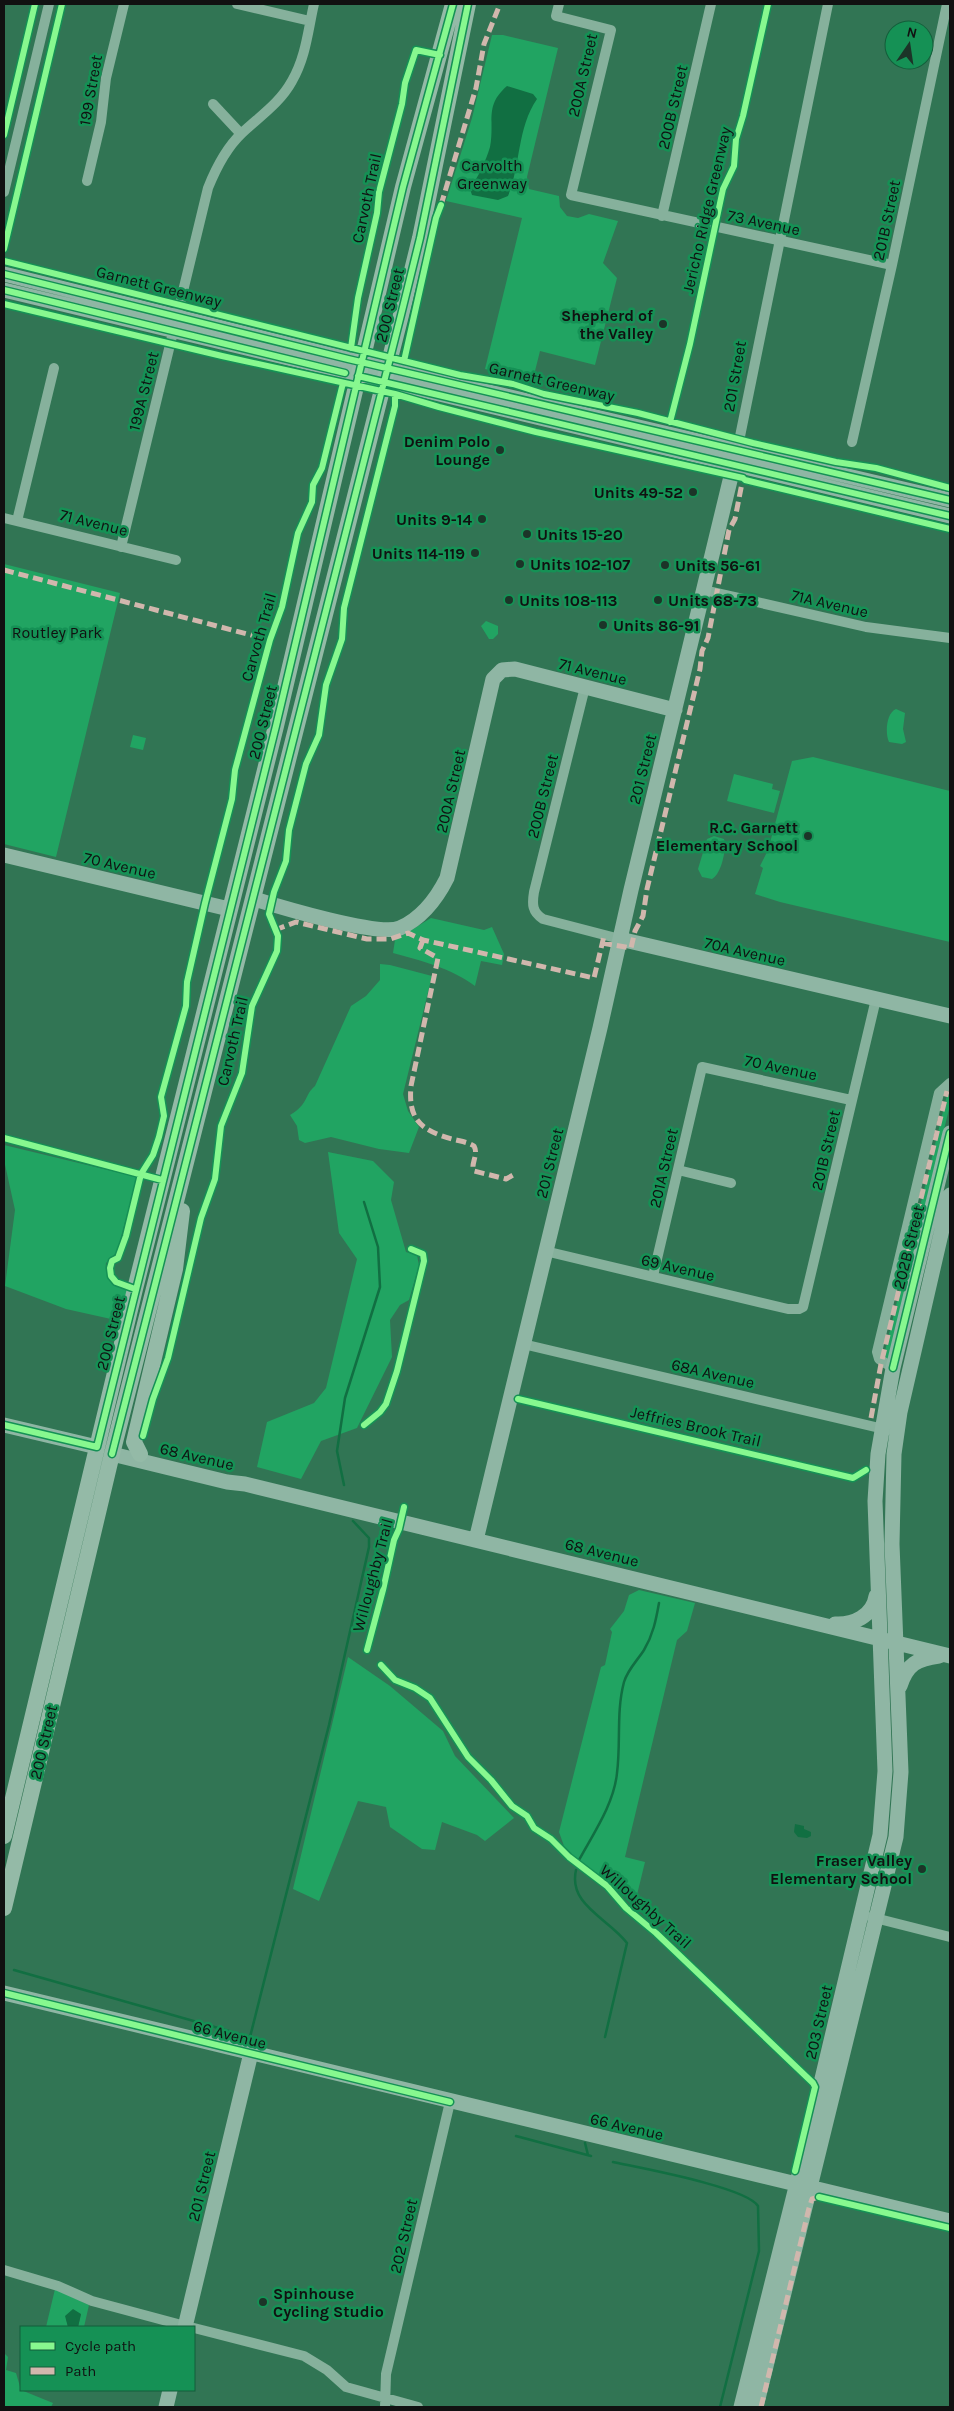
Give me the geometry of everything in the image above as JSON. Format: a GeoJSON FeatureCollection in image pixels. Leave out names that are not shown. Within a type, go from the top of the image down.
{"type":"FeatureCollection","features":[{"type":"Feature","properties":{"kind":"main road","name":"200 Street"},"geometry":{"type":"LineString","coordinates":[[4,1836],[97,1447],[229,909],[276,726],[403,187],[454,4]]}},
{"type":"Feature","properties":{"kind":"main road","name":"200 Street"},"geometry":{"type":"LineString","coordinates":[[4,1908],[112,1454],[420,238],[468,4]]}},
{"type":"Feature","properties":{"kind":"main road"},"geometry":{"type":"LineString","coordinates":[[229,909],[235,916],[239,928],[241,950]]}},
{"type":"Feature","properties":{"kind":"main road"},"geometry":{"type":"LineString","coordinates":[[140,1454],[134,1442],[175,1269],[187,1163]]}},
{"type":"Feature","properties":{"kind":"street"},"geometry":{"type":"LineString","coordinates":[[4,192],[49,4]]}},
{"type":"Feature","properties":{"kind":"street","name":"199 Street"},"geometry":{"type":"LineString","coordinates":[[87,181],[101,122],[106,78],[124,4]]}},
{"type":"Feature","properties":{"kind":"street"},"geometry":{"type":"LineString","coordinates":[[237,4],[310,21]]}},
{"type":"Feature","properties":{"kind":"street","name":"199A Street"},"geometry":{"type":"LineString","coordinates":[[120,547],[208,188],[219,162],[241,134],[275,104],[292,82],[305,52],[314,4]]}},
{"type":"Feature","properties":{"kind":"street","name":"200A Street"},"geometry":{"type":"LineString","coordinates":[[559,4],[556,16],[611,30],[571,195]]}},
{"type":"Feature","properties":{"kind":"street","name":"200B Street"},"geometry":{"type":"LineString","coordinates":[[662,216],[711,4]]}},
{"type":"Feature","properties":{"kind":"street","name":"201 Street"},"geometry":{"type":"LineString","coordinates":[[476,1540],[736,457],[761,324],[780,241],[828,4]]}},
{"type":"Feature","properties":{"kind":"street","name":"201B Street"},"geometry":{"type":"LineString","coordinates":[[852,442],[949,4]]}},
{"type":"Feature","properties":{"kind":"street"},"geometry":{"type":"LineString","coordinates":[[213,104],[241,134]]}},
{"type":"Feature","properties":{"kind":"street","name":"73 Avenue"},"geometry":{"type":"LineString","coordinates":[[571,195],[892,265]]}},
{"type":"Feature","properties":{"kind":"street"},"geometry":{"type":"LineString","coordinates":[[4,274],[177,317],[360,369]]}},
{"type":"Feature","properties":{"kind":"street"},"geometry":{"type":"LineString","coordinates":[[4,290],[172,332],[360,369],[736,457],[950,500]]}},
{"type":"Feature","properties":{"kind":"street"},"geometry":{"type":"LineString","coordinates":[[17,521],[54,368]]}},
{"type":"Feature","properties":{"kind":"street"},"geometry":{"type":"LineString","coordinates":[[736,457],[950,516]]}},
{"type":"Feature","properties":{"kind":"street","name":"71 Avenue"},"geometry":{"type":"LineString","coordinates":[[4,518],[176,560]]}},
{"type":"Feature","properties":{"kind":"street","name":"71A Avenue"},"geometry":{"type":"LineString","coordinates":[[704,590],[866,627],[950,638]]}},
{"type":"Feature","properties":{"kind":"street","name":"71 Avenue"},"geometry":{"type":"LineString","coordinates":[[502,670],[514,669],[675,710]]}},
{"type":"Feature","properties":{"kind":"street","name":"200A Street"},"geometry":{"type":"LineString","coordinates":[[254,899],[371,929],[399,929],[420,914],[437,898],[447,878],[494,679],[502,670]]}},
{"type":"Feature","properties":{"kind":"street","name":"200B Street"},"geometry":{"type":"LineString","coordinates":[[535,912],[532,907],[534,892],[585,687]]}},
{"type":"Feature","properties":{"kind":"street","name":"70 Avenue"},"geometry":{"type":"LineString","coordinates":[[4,855],[229,909]]}},
{"type":"Feature","properties":{"kind":"street","name":"70A Avenue"},"geometry":{"type":"LineString","coordinates":[[535,912],[538,916],[550,921],[620,939],[950,1016]]}},
{"type":"Feature","properties":{"kind":"street","name":"201B Street"},"geometry":{"type":"LineString","coordinates":[[803,1307],[876,999]]}},
{"type":"Feature","properties":{"kind":"street","name":"70 Avenue"},"geometry":{"type":"LineString","coordinates":[[702,1067],[851,1100]]}},
{"type":"Feature","properties":{"kind":"street","name":"201A Street"},"geometry":{"type":"LineString","coordinates":[[653,1276],[702,1067]]}},
{"type":"Feature","properties":{"kind":"street","name":"202B Street"},"geometry":{"type":"LineString","coordinates":[[893,1368],[879,1359],[877,1352],[939,1093],[950,1083]]}},
{"type":"Feature","properties":{"kind":"street","name":"202B Street"},"geometry":{"type":"LineString","coordinates":[[880,1638],[876,1492],[881,1428],[893,1368],[950,1133]]}},
{"type":"Feature","properties":{"kind":"street"},"geometry":{"type":"LineString","coordinates":[[678,1170],[732,1183]]}},
{"type":"Feature","properties":{"kind":"street","name":"202B Street"},"geometry":{"type":"LineString","coordinates":[[896,1642],[892,1501],[897,1431],[950,1195]]}},
{"type":"Feature","properties":{"kind":"street","name":"69 Avenue"},"geometry":{"type":"LineString","coordinates":[[546,1251],[788,1309],[803,1307]]}},
{"type":"Feature","properties":{"kind":"street","name":"68A Avenue"},"geometry":{"type":"LineString","coordinates":[[523,1344],[897,1431]]}},
{"type":"Feature","properties":{"kind":"street"},"geometry":{"type":"LineString","coordinates":[[4,1424],[97,1447]]}},
{"type":"Feature","properties":{"kind":"street","name":"68 Avenue"},"geometry":{"type":"LineString","coordinates":[[112,1454],[227,1482],[245,1484],[948,1655]]}},
{"type":"Feature","properties":{"kind":"street","name":"68 Avenue"},"geometry":{"type":"LineString","coordinates":[[140,1454],[228,1472],[245,1484]]}},
{"type":"Feature","properties":{"kind":"street"},"geometry":{"type":"LineString","coordinates":[[818,1623],[839,1624],[852,1622],[870,1612],[875,1601],[878,1582]]}},
{"type":"Feature","properties":{"kind":"street","name":"203 Street"},"geometry":{"type":"LineString","coordinates":[[756,2407],[875,1860],[882,1808],[884,1738],[880,1638]]}},
{"type":"Feature","properties":{"kind":"street","name":"203 Street"},"geometry":{"type":"LineString","coordinates":[[742,2407],[877,1919],[890,1864],[899,1810],[901,1772],[896,1642]]}},
{"type":"Feature","properties":{"kind":"street"},"geometry":{"type":"LineString","coordinates":[[898,1690],[906,1670],[912,1663],[923,1658],[948,1655]]}},
{"type":"Feature","properties":{"kind":"street"},"geometry":{"type":"LineString","coordinates":[[862,1913],[877,1919],[950,1937]]}},
{"type":"Feature","properties":{"kind":"street","name":"66 Avenue"},"geometry":{"type":"LineString","coordinates":[[4,1994],[950,2221]]}},
{"type":"Feature","properties":{"kind":"street","name":"201 Street"},"geometry":{"type":"LineString","coordinates":[[188,2326],[251,2053]]}},
{"type":"Feature","properties":{"kind":"street","name":"202 Street"},"geometry":{"type":"LineString","coordinates":[[385,2403],[386,2374],[450,2102]]}},
{"type":"Feature","properties":{"kind":"street"},"geometry":{"type":"LineString","coordinates":[[4,2270],[58,2286],[92,2301],[184,2326]]}},
{"type":"Feature","properties":{"kind":"street"},"geometry":{"type":"LineString","coordinates":[[195,2329],[304,2356],[327,2370],[346,2388],[385,2403],[418,2407]]}},
{"type":"Feature","properties":{"kind":"street"},"geometry":{"type":"LineString","coordinates":[[166,2407],[170,2391]]}},
{"type":"Feature","properties":{"kind":"green space","name":"Carvolth Greenway"},"geometry":{"type":"Polygon","coordinates":[[[492,35],[503,35],[558,48],[527,177],[529,189],[559,196],[560,207],[567,216],[578,218],[589,214],[618,221],[603,263],[617,278],[595,365],[540,351],[533,379],[485,369],[522,218],[446,201],[472,118],[492,35]]]}},
{"type":"Feature","properties":{"kind":"green space","name":"Routley Park"},"geometry":{"type":"Polygon","coordinates":[[[4,564],[120,593],[56,857],[4,844],[4,564]]]}},
{"type":"Feature","properties":{"kind":"green space"},"geometry":{"type":"Polygon","coordinates":[[[486,621],[498,626],[498,634],[493,639],[489,639],[481,626],[486,621]]]}},
{"type":"Feature","properties":{"kind":"green space"},"geometry":{"type":"Polygon","coordinates":[[[896,709],[905,713],[903,729],[906,742],[902,744],[889,742],[888,738],[888,719],[896,709]]]}},
{"type":"Feature","properties":{"kind":"green space"},"geometry":{"type":"Polygon","coordinates":[[[133,735],[146,738],[143,750],[130,747],[133,735]]]}},
{"type":"Feature","properties":{"kind":"green space"},"geometry":{"type":"Polygon","coordinates":[[[813,757],[950,791],[950,942],[780,902],[755,894],[763,868],[760,866],[768,850],[792,761],[813,757]]]}},
{"type":"Feature","properties":{"kind":"green space"},"geometry":{"type":"Polygon","coordinates":[[[734,774],[773,784],[772,789],[780,791],[774,813],[727,801],[734,774]]]}},
{"type":"Feature","properties":{"kind":"green space"},"geometry":{"type":"Polygon","coordinates":[[[714,836],[724,839],[725,849],[721,867],[712,879],[702,877],[698,869],[707,839],[714,836]]]}},
{"type":"Feature","properties":{"kind":"green space"},"geometry":{"type":"Polygon","coordinates":[[[431,918],[484,930],[492,927],[504,954],[502,965],[481,961],[475,986],[456,974],[425,962],[393,953],[395,940],[431,918]]]}},
{"type":"Feature","properties":{"kind":"green space"},"geometry":{"type":"Polygon","coordinates":[[[380,964],[432,976],[403,1094],[408,1111],[419,1127],[409,1153],[379,1149],[331,1137],[305,1143],[299,1140],[297,1126],[290,1115],[300,1107],[315,1086],[351,1006],[366,996],[380,980],[380,964]]]}},
{"type":"Feature","properties":{"kind":"green space"},"geometry":{"type":"Polygon","coordinates":[[[947,1095],[950,1096],[950,1105],[888,1360],[884,1355],[947,1095]]]}},
{"type":"Feature","properties":{"kind":"green space"},"geometry":{"type":"Polygon","coordinates":[[[4,1145],[137,1177],[133,1199],[117,1252],[106,1263],[108,1276],[111,1280],[127,1290],[120,1321],[66,1309],[5,1286],[15,1210],[4,1160],[4,1145]]]}},
{"type":"Feature","properties":{"kind":"green space"},"geometry":{"type":"Polygon","coordinates":[[[328,1152],[373,1161],[394,1182],[391,1200],[406,1252],[417,1255],[419,1265],[409,1300],[400,1305],[390,1320],[392,1357],[357,1428],[321,1441],[301,1479],[257,1467],[267,1422],[314,1403],[326,1388],[357,1259],[339,1233],[328,1152]]]}},
{"type":"Feature","properties":{"kind":"green space"},"geometry":{"type":"Polygon","coordinates":[[[639,1590],[695,1603],[687,1631],[677,1640],[625,1857],[645,1862],[635,1903],[573,1856],[564,1846],[559,1832],[601,1667],[605,1665],[612,1632],[610,1629],[624,1611],[629,1595],[639,1590]]]}},
{"type":"Feature","properties":{"kind":"green space"},"geometry":{"type":"Polygon","coordinates":[[[348,1657],[390,1686],[443,1731],[455,1756],[514,1818],[485,1841],[477,1835],[442,1822],[435,1850],[422,1849],[390,1827],[386,1807],[358,1801],[319,1901],[293,1889],[348,1657]]]}},
{"type":"Feature","properties":{"kind":"green space"},"geometry":{"type":"Polygon","coordinates":[[[55,2289],[89,2305],[84,2326],[78,2326],[81,2314],[66,2318],[68,2326],[46,2326],[55,2289]]]}},
{"type":"Feature","properties":{"kind":"green space"},"geometry":{"type":"Polygon","coordinates":[[[4,2353],[8,2357],[6,2370],[16,2373],[20,2391],[53,2403],[51,2407],[4,2407],[4,2353]]]}},
{"type":"Feature","properties":{"kind":"shaded area"},"geometry":{"type":"Polygon","coordinates":[[[507,86],[533,94],[537,99],[522,134],[512,184],[508,196],[498,200],[472,195],[470,189],[482,169],[490,147],[492,114],[495,100],[507,86]]]}},
{"type":"Feature","properties":{"kind":"shaded area"},"geometry":{"type":"Polygon","coordinates":[[[795,1824],[804,1826],[804,1829],[811,1832],[811,1836],[807,1838],[798,1837],[794,1832],[795,1824]]]}},
{"type":"Feature","properties":{"kind":"shaded area"},"geometry":{"type":"Polygon","coordinates":[[[73,2309],[81,2314],[78,2326],[68,2326],[65,2316],[73,2309]]]}},
{"type":"Feature","properties":{"kind":"waterway"},"geometry":{"type":"LineString","coordinates":[[344,1485],[337,1451],[345,1398],[380,1287],[378,1247],[364,1202]]}},
{"type":"Feature","properties":{"kind":"waterway"},"geometry":{"type":"LineString","coordinates":[[14,1970],[250,2037],[329,1725],[369,1547],[369,1538],[353,1521]]}},
{"type":"Feature","properties":{"kind":"waterway"},"geometry":{"type":"LineString","coordinates":[[579,1860],[612,1796],[617,1773],[619,1716],[624,1682],[650,1639],[659,1603]]}},
{"type":"Feature","properties":{"kind":"waterway"},"geometry":{"type":"LineString","coordinates":[[576,1870],[575,1882],[578,1893],[584,1902],[627,1943],[605,2037]]}},
{"type":"Feature","properties":{"kind":"waterway"},"geometry":{"type":"LineString","coordinates":[[516,2136],[591,2156]]}},
{"type":"Feature","properties":{"kind":"waterway"},"geometry":{"type":"LineString","coordinates":[[585,2143],[588,2155]]}},
{"type":"Feature","properties":{"kind":"waterway"},"geometry":{"type":"LineString","coordinates":[[613,2162],[714,2185],[749,2199],[758,2206],[759,2251],[720,2407]]}},
{"type":"Feature","properties":{"kind":"marked path"},"geometry":{"type":"LineString","coordinates":[[441,205],[476,88],[484,44],[500,4]]}},
{"type":"Feature","properties":{"kind":"marked path"},"geometry":{"type":"LineString","coordinates":[[602,943],[631,948],[635,931],[643,916],[647,889],[700,669],[702,651],[708,638],[729,530],[735,519],[743,478]]}},
{"type":"Feature","properties":{"kind":"marked path"},"geometry":{"type":"LineString","coordinates":[[4,570],[270,640]]}},
{"type":"Feature","properties":{"kind":"marked path"},"geometry":{"type":"LineString","coordinates":[[275,930],[296,922],[367,939],[390,939],[408,933],[423,940],[594,978],[604,936]]}},
{"type":"Feature","properties":{"kind":"marked path"},"geometry":{"type":"LineString","coordinates":[[423,940],[420,948],[438,958],[411,1086],[414,1115],[418,1122],[432,1132],[474,1146],[476,1153],[473,1165],[474,1171],[506,1179],[515,1174]]}},
{"type":"Feature","properties":{"kind":"marked path"},"geometry":{"type":"LineString","coordinates":[[871,1418],[881,1364],[947,1091]]}},
{"type":"Feature","properties":{"kind":"marked path"},"geometry":{"type":"LineString","coordinates":[[761,2407],[809,2208],[812,2199],[819,2197]]}},
{"type":"Feature","properties":{"kind":"cycle path"},"geometry":{"type":"LineString","coordinates":[[4,135],[35,4]]}},
{"type":"Feature","properties":{"kind":"cycle path"},"geometry":{"type":"LineString","coordinates":[[4,249],[62,4]]}},
{"type":"Feature","properties":{"kind":"cycle path"},"geometry":{"type":"LineString","coordinates":[[4,1425],[97,1447],[276,726],[403,187],[453,4]]}},
{"type":"Feature","properties":{"kind":"cycle path","name":"Carvoth Trail"},"geometry":{"type":"LineString","coordinates":[[112,1454],[420,238],[468,4]]}},
{"type":"Feature","properties":{"kind":"cycle path","name":"Jericho Ridge Greenway"},"geometry":{"type":"LineString","coordinates":[[670,422],[690,344],[723,189],[734,166],[736,139],[743,116],[768,4]]}},
{"type":"Feature","properties":{"kind":"cycle path","name":"Carvoth Trail"},"geometry":{"type":"LineString","coordinates":[[351,348],[358,298],[377,213],[379,192],[402,104],[405,83],[416,50],[440,55]]}},
{"type":"Feature","properties":{"kind":"cycle path"},"geometry":{"type":"LineString","coordinates":[[404,361],[436,218],[441,205]]}},
{"type":"Feature","properties":{"kind":"cycle path","name":"Garnett Greenway"},"geometry":{"type":"LineString","coordinates":[[4,261],[460,375],[513,384],[544,394],[638,413],[836,462],[876,468],[950,488]]}},
{"type":"Feature","properties":{"kind":"cycle path"},"geometry":{"type":"LineString","coordinates":[[4,274],[348,359],[950,500]]}},
{"type":"Feature","properties":{"kind":"cycle path"},"geometry":{"type":"LineString","coordinates":[[4,290],[345,373]]}},
{"type":"Feature","properties":{"kind":"cycle path"},"geometry":{"type":"LineString","coordinates":[[4,304],[222,356],[395,394],[536,432],[743,478],[950,529]]}},
{"type":"Feature","properties":{"kind":"cycle path"},"geometry":{"type":"LineString","coordinates":[[358,376],[950,516]]}},
{"type":"Feature","properties":{"kind":"cycle path","name":"Carvoth Trail"},"geometry":{"type":"LineString","coordinates":[[135,1289],[116,1282],[111,1276],[110,1268],[112,1261],[118,1258],[126,1236],[141,1174],[153,1155],[159,1137],[164,1116],[161,1097],[186,1006],[187,982],[232,799],[235,770],[270,640],[282,607],[298,533],[312,502],[313,485],[322,468],[343,383]]}},
{"type":"Feature","properties":{"kind":"cycle path","name":"Carvoth Trail"},"geometry":{"type":"LineString","coordinates":[[143,1436],[153,1399],[168,1358],[201,1218],[215,1179],[221,1126],[242,1073],[252,1006],[277,951],[278,936],[269,914],[274,892],[286,861],[289,830],[306,764],[319,735],[326,685],[342,639],[344,608],[395,406],[395,394]]}},
{"type":"Feature","properties":{"kind":"cycle path"},"geometry":{"type":"LineString","coordinates":[[893,1368],[950,1133]]}},
{"type":"Feature","properties":{"kind":"cycle path"},"geometry":{"type":"LineString","coordinates":[[4,1138],[162,1180]]}},
{"type":"Feature","properties":{"kind":"cycle path"},"geometry":{"type":"LineString","coordinates":[[364,1425],[380,1412],[386,1404],[397,1371],[424,1261],[423,1254],[411,1249]]}},
{"type":"Feature","properties":{"kind":"cycle path","name":"Jeffries Brook Trail"},"geometry":{"type":"LineString","coordinates":[[518,1399],[853,1478],[866,1470]]}},
{"type":"Feature","properties":{"kind":"cycle path","name":"Willoughby Trail"},"geometry":{"type":"LineString","coordinates":[[367,1650],[404,1507]]}},
{"type":"Feature","properties":{"kind":"cycle path","name":"Willoughby Trail"},"geometry":{"type":"LineString","coordinates":[[381,1665],[395,1680],[415,1688],[430,1698],[468,1757],[491,1780],[512,1806],[527,1816],[534,1828],[551,1839],[569,1857],[607,1886],[626,1908],[656,1933],[813,2083],[815,2087],[795,2171]]}},
{"type":"Feature","properties":{"kind":"cycle path"},"geometry":{"type":"LineString","coordinates":[[4,1993],[450,2102]]}},
{"type":"Feature","properties":{"kind":"cycle path"},"geometry":{"type":"LineString","coordinates":[[819,2197],[950,2228]]}},
{"type":"Feature","properties":{"kind":"place","name":"Shepherd of the Valley"},"geometry":{"type":"Point","coordinates":[663,324]}},
{"type":"Feature","properties":{"kind":"place","name":"Denim Polo Lounge"},"geometry":{"type":"Point","coordinates":[500,450]}},
{"type":"Feature","properties":{"kind":"place","name":"Units 49-52"},"geometry":{"type":"Point","coordinates":[693,492]}},
{"type":"Feature","properties":{"kind":"place","name":"Units 9-14"},"geometry":{"type":"Point","coordinates":[482,519]}},
{"type":"Feature","properties":{"kind":"place","name":"Units 15-20"},"geometry":{"type":"Point","coordinates":[527,534]}},
{"type":"Feature","properties":{"kind":"place","name":"Units 114-119"},"geometry":{"type":"Point","coordinates":[475,553]}},
{"type":"Feature","properties":{"kind":"place","name":"Units 102-107"},"geometry":{"type":"Point","coordinates":[520,564]}},
{"type":"Feature","properties":{"kind":"place","name":"Units 56-61"},"geometry":{"type":"Point","coordinates":[665,565]}},
{"type":"Feature","properties":{"kind":"place","name":"Units 108-113"},"geometry":{"type":"Point","coordinates":[509,600]}},
{"type":"Feature","properties":{"kind":"place","name":"Units 68-73"},"geometry":{"type":"Point","coordinates":[658,600]}},
{"type":"Feature","properties":{"kind":"place","name":"Units 86-91"},"geometry":{"type":"Point","coordinates":[603,625]}},
{"type":"Feature","properties":{"kind":"place","name":"R.C. Garnett Elementary School"},"geometry":{"type":"Point","coordinates":[808,836]}},
{"type":"Feature","properties":{"kind":"place","name":"Fraser Valley Elementary School"},"geometry":{"type":"Point","coordinates":[922,1869]}},
{"type":"Feature","properties":{"kind":"place","name":"Spinhouse Cycling Studio"},"geometry":{"type":"Point","coordinates":[263,2302]}}]}
